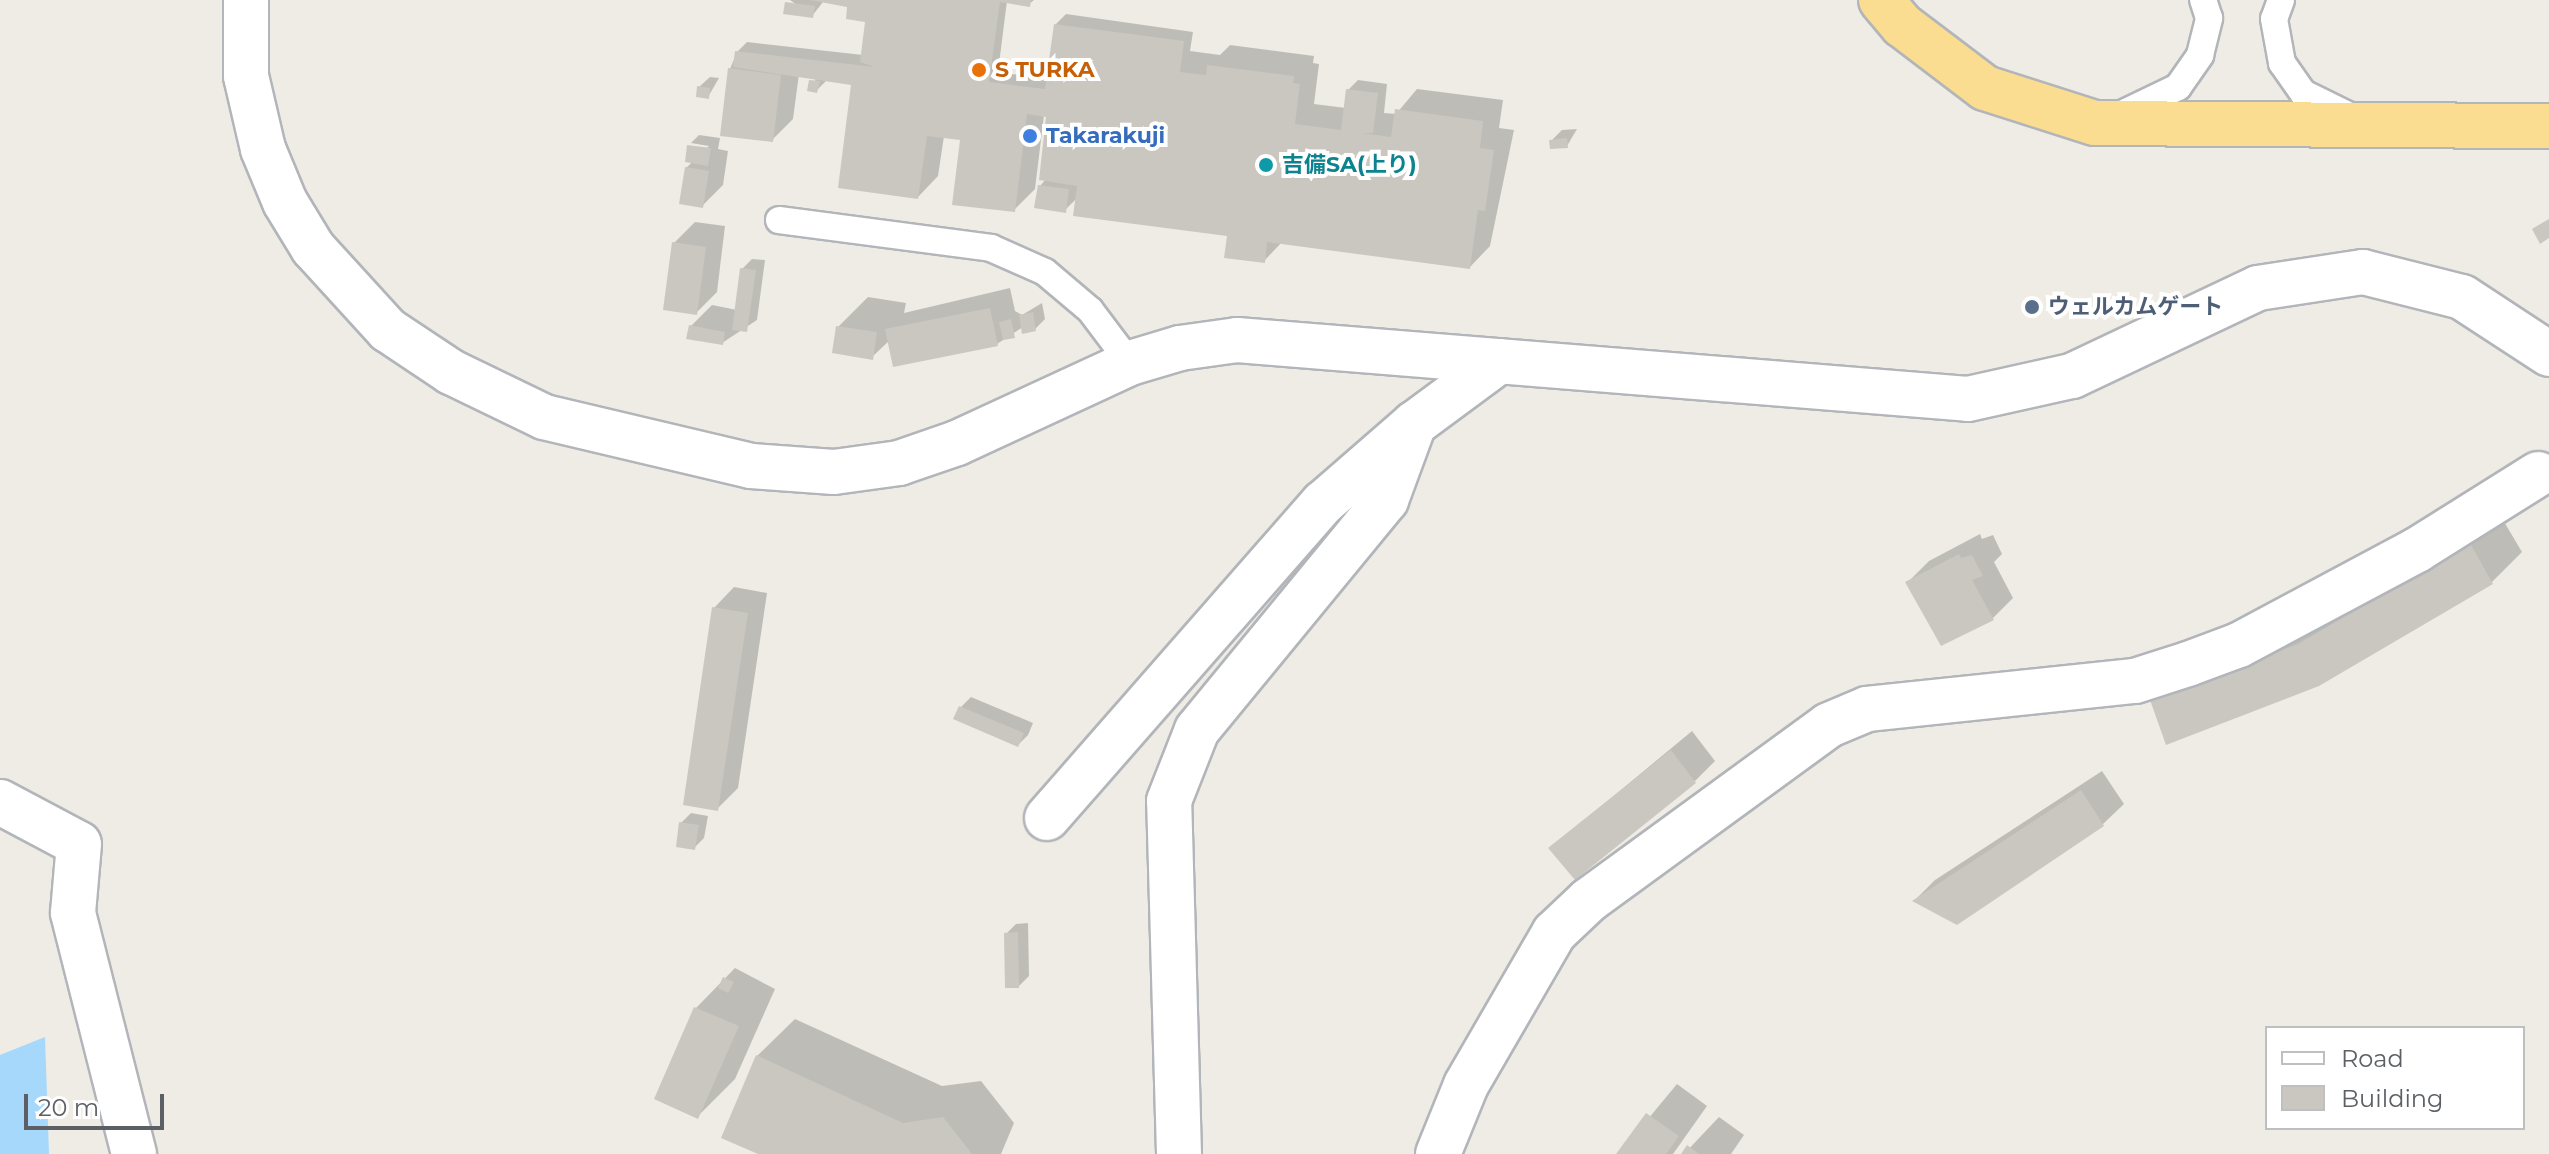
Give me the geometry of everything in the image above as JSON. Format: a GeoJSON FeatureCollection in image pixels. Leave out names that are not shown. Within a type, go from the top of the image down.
{"type":"FeatureCollection","features":[{"type":"Feature","properties":{"kind":"highway"},"geometry":{"type":"LineString","coordinates":[[1881,0],[1902,25],[1985,88],[2095,123],[2549,126]]}},
{"type":"Feature","properties":{"kind":"street"},"geometry":{"type":"LineString","coordinates":[[246,0],[246,76],[263,149],[285,202],[313,248],[388,330],[451,372],[544,417],[751,466],[834,472],[899,463],[957,443],[1130,363],[1180,348],[1237,340],[1905,398],[1968,399],[2072,376],[2258,288],[2363,272],[2462,297],[2549,354]]}},
{"type":"Feature","properties":{"kind":"street"},"geometry":{"type":"LineString","coordinates":[[1047,818],[1323,503],[1414,424],[1499,361]]}},
{"type":"Feature","properties":{"kind":"street"},"geometry":{"type":"LineString","coordinates":[[1179,1154],[1169,801],[1197,730],[1386,500],[1414,424]]}},
{"type":"Feature","properties":{"kind":"street"},"geometry":{"type":"LineString","coordinates":[[1438,1154],[1466,1085],[1554,933],[1589,900],[1829,725],[1879,707],[2135,681],[2226,650],[2417,550],[2538,474]]}},
{"type":"Feature","properties":{"kind":"street"},"geometry":{"type":"LineString","coordinates":[[0,802],[79,844],[73,913],[134,1154]]}},
{"type":"Feature","properties":{"kind":"lane"},"geometry":{"type":"LineString","coordinates":[[2095,123],[2149,104],[2178,87],[2200,55],[2209,18],[2203,0]]}},
{"type":"Feature","properties":{"kind":"lane"},"geometry":{"type":"LineString","coordinates":[[2281,0],[2274,19],[2282,63],[2303,93],[2368,125]]}},
{"type":"Feature","properties":{"kind":"lane"},"geometry":{"type":"LineString","coordinates":[[779,220],[991,248],[1045,272],[1090,310],[1130,363]]}},
{"type":"Feature","properties":{"kind":"water"},"geometry":{"type":"Polygon","coordinates":[[[45,1037],[49,1154],[0,1154],[0,1055],[45,1037]]]}},
{"type":"Feature","properties":{"kind":"building","name":"吉備SA(上り)"},"geometry":{"type":"Polygon","coordinates":[[[810,0],[1031,0],[1030,7],[1000,2],[989,82],[1045,89],[1054,24],[1184,41],[1180,72],[1206,75],[1207,65],[1294,76],[1293,83],[1300,84],[1295,124],[1341,130],[1346,89],[1378,93],[1373,133],[1362,133],[1391,137],[1395,109],[1483,121],[1480,148],[1494,150],[1485,211],[1478,210],[1470,269],[1267,242],[1265,263],[1224,258],[1227,236],[1073,216],[1077,186],[1039,180],[1046,117],[1027,114],[1015,212],[952,205],[960,140],[927,136],[918,199],[838,188],[851,85],[733,67],[735,51],[875,67],[860,62],[865,22],[846,19],[847,7],[810,0]]]}},
{"type":"Feature","properties":{"kind":"building"},"geometry":{"type":"Polygon","coordinates":[[[785,2],[815,6],[813,18],[783,14],[785,2]]]}},
{"type":"Feature","properties":{"kind":"building"},"geometry":{"type":"Polygon","coordinates":[[[728,68],[781,75],[773,142],[720,136],[728,68]]]}},
{"type":"Feature","properties":{"kind":"building"},"geometry":{"type":"Polygon","coordinates":[[[809,80],[820,81],[817,93],[807,91],[809,80]]]}},
{"type":"Feature","properties":{"kind":"building"},"geometry":{"type":"Polygon","coordinates":[[[697,86],[710,88],[709,99],[696,97],[697,86]]]}},
{"type":"Feature","properties":{"kind":"building"},"geometry":{"type":"Polygon","coordinates":[[[1567,138],[1568,148],[1550,149],[1549,140],[1567,138]]]}},
{"type":"Feature","properties":{"kind":"building"},"geometry":{"type":"Polygon","coordinates":[[[687,145],[711,148],[708,166],[685,162],[687,145]]]}},
{"type":"Feature","properties":{"kind":"building"},"geometry":{"type":"Polygon","coordinates":[[[685,167],[709,171],[703,208],[679,204],[685,167]]]}},
{"type":"Feature","properties":{"kind":"building"},"geometry":{"type":"Polygon","coordinates":[[[1038,185],[1069,189],[1066,213],[1034,208],[1038,185]]]}},
{"type":"Feature","properties":{"kind":"building"},"geometry":{"type":"Polygon","coordinates":[[[2549,219],[2549,238],[2540,244],[2532,229],[2549,219]]]}},
{"type":"Feature","properties":{"kind":"building"},"geometry":{"type":"Polygon","coordinates":[[[672,242],[706,247],[697,315],[663,310],[672,242]]]}},
{"type":"Feature","properties":{"kind":"building"},"geometry":{"type":"Polygon","coordinates":[[[740,268],[756,270],[747,332],[732,330],[740,268]]]}},
{"type":"Feature","properties":{"kind":"building"},"geometry":{"type":"Polygon","coordinates":[[[990,308],[998,346],[893,367],[885,329],[990,308]]]}},
{"type":"Feature","properties":{"kind":"building"},"geometry":{"type":"Polygon","coordinates":[[[1033,312],[1036,331],[1022,334],[1019,315],[1033,312]]]}},
{"type":"Feature","properties":{"kind":"building"},"geometry":{"type":"Polygon","coordinates":[[[1011,319],[1015,338],[1003,340],[999,322],[1011,319]]]}},
{"type":"Feature","properties":{"kind":"building"},"geometry":{"type":"Polygon","coordinates":[[[689,325],[725,332],[723,345],[686,339],[689,325]]]}},
{"type":"Feature","properties":{"kind":"building"},"geometry":{"type":"Polygon","coordinates":[[[836,326],[877,332],[873,360],[832,353],[836,326]]]}},
{"type":"Feature","properties":{"kind":"building"},"geometry":{"type":"Polygon","coordinates":[[[2470,543],[2493,584],[2319,686],[2166,745],[2150,700],[2298,644],[2470,543]]]}},
{"type":"Feature","properties":{"kind":"building"},"geometry":{"type":"Polygon","coordinates":[[[1959,554],[1961,558],[1972,555],[1983,576],[1972,580],[1994,620],[1941,646],[1905,582],[1959,554]]]}},
{"type":"Feature","properties":{"kind":"building"},"geometry":{"type":"Polygon","coordinates":[[[712,607],[748,613],[718,811],[683,805],[712,607]]]}},
{"type":"Feature","properties":{"kind":"building"},"geometry":{"type":"Polygon","coordinates":[[[959,706],[1024,733],[1018,747],[953,719],[959,706]]]}},
{"type":"Feature","properties":{"kind":"building"},"geometry":{"type":"Polygon","coordinates":[[[1671,750],[1696,783],[1575,880],[1548,848],[1671,750]]]}},
{"type":"Feature","properties":{"kind":"building"},"geometry":{"type":"Polygon","coordinates":[[[2081,790],[2104,826],[1957,925],[1912,901],[2081,790]]]}},
{"type":"Feature","properties":{"kind":"building"},"geometry":{"type":"Polygon","coordinates":[[[679,822],[699,825],[695,850],[676,847],[679,822]]]}},
{"type":"Feature","properties":{"kind":"building"},"geometry":{"type":"Polygon","coordinates":[[[1018,932],[1019,988],[1005,988],[1004,933],[1018,932]]]}},
{"type":"Feature","properties":{"kind":"building"},"geometry":{"type":"Polygon","coordinates":[[[723,977],[734,982],[728,993],[718,988],[723,977]]]}},
{"type":"Feature","properties":{"kind":"building"},"geometry":{"type":"Polygon","coordinates":[[[694,1007],[739,1026],[698,1119],[654,1099],[694,1007]]]}},
{"type":"Feature","properties":{"kind":"building"},"geometry":{"type":"Polygon","coordinates":[[[756,1055],[903,1123],[943,1117],[972,1154],[758,1154],[721,1138],[756,1055]]]}},
{"type":"Feature","properties":{"kind":"building"},"geometry":{"type":"Polygon","coordinates":[[[1646,1113],[1679,1136],[1666,1154],[1616,1154],[1646,1113]]]}},
{"type":"Feature","properties":{"kind":"building"},"geometry":{"type":"Polygon","coordinates":[[[1687,1145],[1699,1154],[1681,1154],[1687,1145]]]}},
{"type":"Feature","properties":{"kind":"place","name":"S TURKA"},"geometry":{"type":"Point","coordinates":[979,70]}},
{"type":"Feature","properties":{"kind":"place","name":"Takarakuji"},"geometry":{"type":"Point","coordinates":[1030,136]}},
{"type":"Feature","properties":{"kind":"place","name":"吉備SA(上り)"},"geometry":{"type":"Point","coordinates":[1266,165]}},
{"type":"Feature","properties":{"kind":"place","name":"ウェルカムゲート"},"geometry":{"type":"Point","coordinates":[2032,307]}}]}
